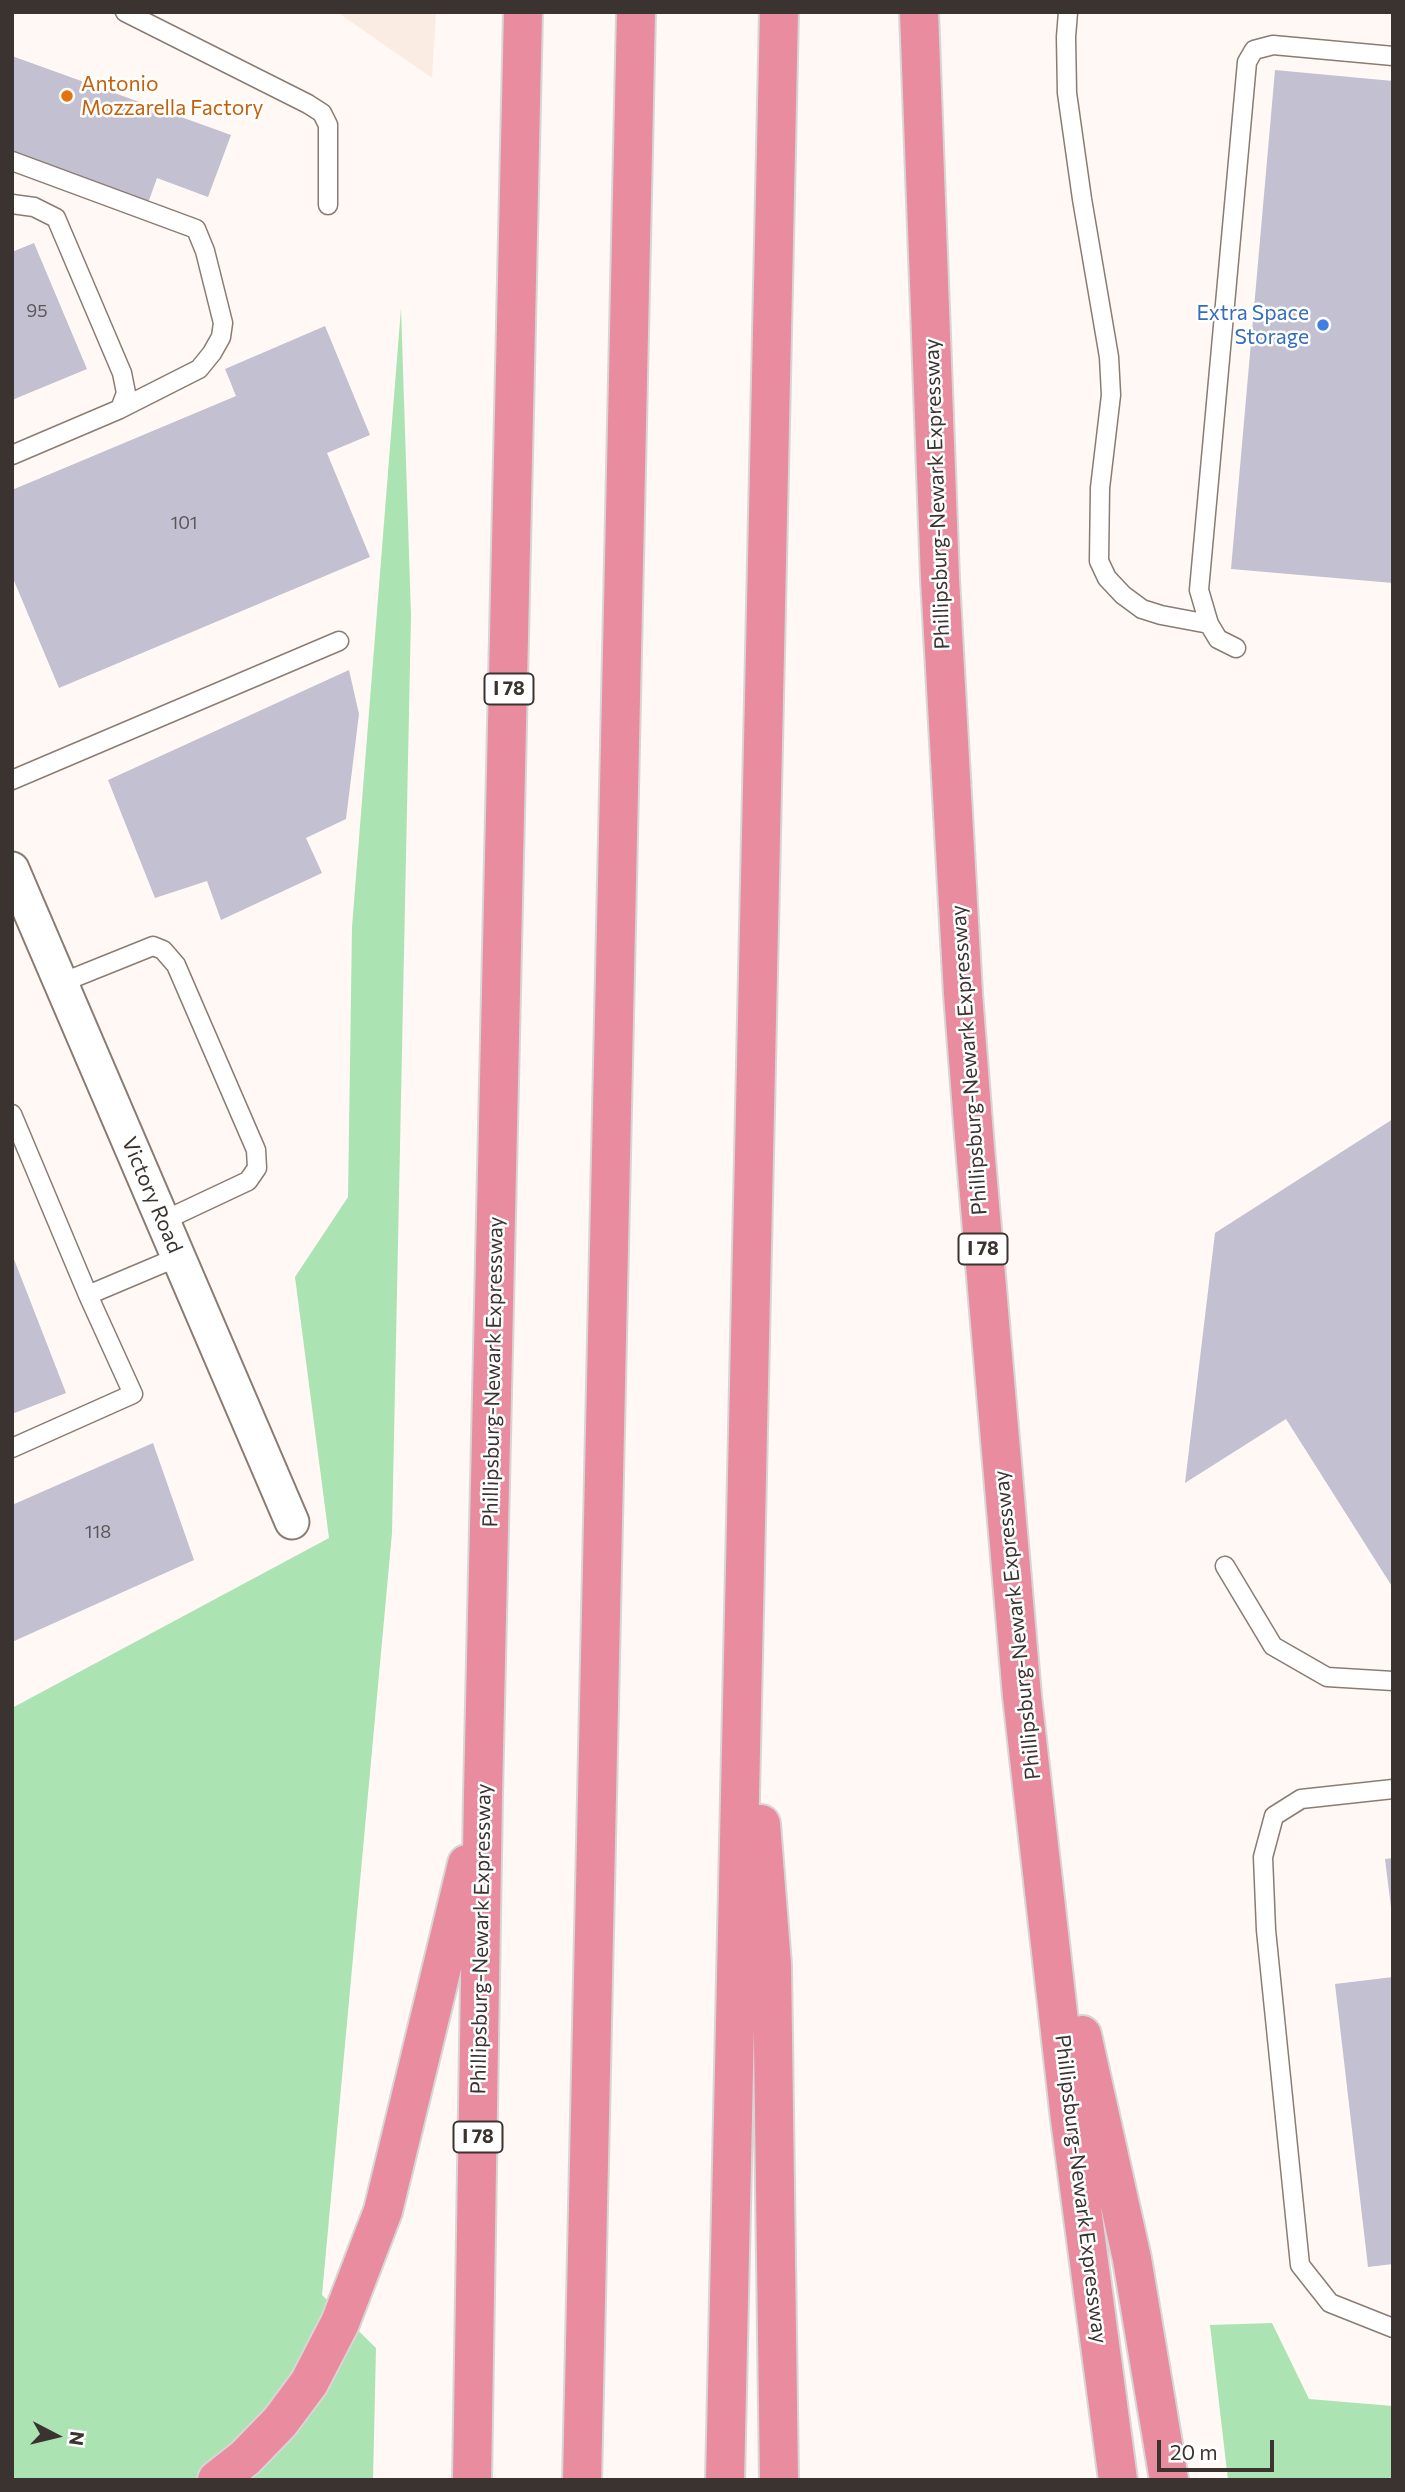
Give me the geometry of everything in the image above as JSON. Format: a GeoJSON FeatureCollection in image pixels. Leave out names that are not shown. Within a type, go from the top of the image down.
{"type":"FeatureCollection","features":[{"type":"Feature","properties":{"kind":"highway","name":"Phillipsburg-Newark Expressway"},"geometry":{"type":"LineString","coordinates":[[472,2480],[484,1794],[523,12]]}},
{"type":"Feature","properties":{"kind":"highway"},"geometry":{"type":"LineString","coordinates":[[582,2480],[636,12]]}},
{"type":"Feature","properties":{"kind":"highway"},"geometry":{"type":"LineString","coordinates":[[725,2480],[779,12]]}},
{"type":"Feature","properties":{"kind":"highway","name":"Phillipsburg-Newark Expressway"},"geometry":{"type":"LineString","coordinates":[[919,12],[940,566],[963,994],[1009,1557],[1070,2119],[1118,2480]]}},
{"type":"Feature","properties":{"kind":"highway"},"geometry":{"type":"LineString","coordinates":[[744,1609],[772,1965],[779,2480]]}},
{"type":"Feature","properties":{"kind":"highway"},"geometry":{"type":"LineString","coordinates":[[217,2480],[245,2458],[280,2422],[309,2383],[340,2323],[365,2262],[383,2211],[396,2161],[484,1794]]}},
{"type":"Feature","properties":{"kind":"highway"},"geometry":{"type":"LineString","coordinates":[[1039,1838],[1132,2259],[1169,2480]]}},
{"type":"Feature","properties":{"kind":"street","name":"Victory Road"},"geometry":{"type":"LineString","coordinates":[[12,869],[292,1522]]}},
{"type":"Feature","properties":{"kind":"lane"},"geometry":{"type":"LineString","coordinates":[[125,12],[321,113],[328,125],[328,205]]}},
{"type":"Feature","properties":{"kind":"lane"},"geometry":{"type":"LineString","coordinates":[[1068,12],[1067,93],[1080,187],[1110,357],[1111,395],[1100,488],[1099,561],[1107,578],[1123,595],[1142,609],[1209,624]]}},
{"type":"Feature","properties":{"kind":"lane"},"geometry":{"type":"LineString","coordinates":[[1236,648],[1219,639],[1209,624],[1199,590],[1199,570],[1250,55],[1254,50],[1273,45],[1393,56]]}},
{"type":"Feature","properties":{"kind":"lane"},"geometry":{"type":"LineString","coordinates":[[12,161],[196,229],[201,235],[223,323],[221,337],[199,369],[120,409],[12,455]]}},
{"type":"Feature","properties":{"kind":"lane"},"geometry":{"type":"LineString","coordinates":[[12,204],[34,207],[57,218],[122,373],[126,393],[120,409]]}},
{"type":"Feature","properties":{"kind":"lane"},"geometry":{"type":"LineString","coordinates":[[12,780],[339,641]]}},
{"type":"Feature","properties":{"kind":"lane"},"geometry":{"type":"LineString","coordinates":[[61,983],[153,946],[163,950],[176,965],[198,1014],[256,1150],[257,1168],[248,1181],[163,1221]]}},
{"type":"Feature","properties":{"kind":"lane"},"geometry":{"type":"LineString","coordinates":[[12,1114],[88,1295],[134,1394],[12,1448]]}},
{"type":"Feature","properties":{"kind":"lane"},"geometry":{"type":"LineString","coordinates":[[88,1295],[178,1257]]}},
{"type":"Feature","properties":{"kind":"lane"},"geometry":{"type":"LineString","coordinates":[[1225,1566],[1273,1646],[1327,1677],[1393,1681]]}},
{"type":"Feature","properties":{"kind":"lane"},"geometry":{"type":"LineString","coordinates":[[1393,1789],[1301,1799],[1275,1816],[1263,1857],[1266,1930],[1300,2265],[1330,2303],[1393,2328]]}},
{"type":"Feature","properties":{"kind":"shaded area"},"geometry":{"type":"Polygon","coordinates":[[[337,12],[436,12],[432,78],[337,12]]]}},
{"type":"Feature","properties":{"kind":"green space"},"geometry":{"type":"Polygon","coordinates":[[[401,308],[411,615],[392,1533],[322,2295],[376,2348],[373,2480],[12,2480],[12,1708],[329,1538],[295,1277],[348,1197],[352,927],[401,308]]]}},
{"type":"Feature","properties":{"kind":"green space"},"geometry":{"type":"Polygon","coordinates":[[[1272,2323],[1309,2399],[1393,2406],[1393,2480],[1228,2480],[1210,2325],[1272,2323]]]}},
{"type":"Feature","properties":{"kind":"building","name":"Antonio Mozzarella Factory"},"geometry":{"type":"Polygon","coordinates":[[[12,56],[231,135],[208,197],[157,178],[147,206],[12,157],[12,56]]]}},
{"type":"Feature","properties":{"kind":"building","name":"Extra Space Storage"},"geometry":{"type":"Polygon","coordinates":[[[1275,70],[1393,81],[1393,583],[1231,569],[1275,70]]]}},
{"type":"Feature","properties":{"kind":"building"},"geometry":{"type":"Polygon","coordinates":[[[34,243],[87,369],[12,400],[12,252],[34,243]]]}},
{"type":"Feature","properties":{"kind":"building"},"geometry":{"type":"Polygon","coordinates":[[[325,326],[370,435],[327,453],[370,557],[59,688],[12,576],[12,490],[236,396],[225,369],[325,326]]]}},
{"type":"Feature","properties":{"kind":"building"},"geometry":{"type":"Polygon","coordinates":[[[349,670],[359,714],[346,819],[306,838],[322,873],[221,920],[207,881],[155,898],[108,780],[349,670]]]}},
{"type":"Feature","properties":{"kind":"building"},"geometry":{"type":"Polygon","coordinates":[[[1393,1119],[1393,1588],[1286,1419],[1185,1483],[1215,1233],[1393,1119]]]}},
{"type":"Feature","properties":{"kind":"building"},"geometry":{"type":"Polygon","coordinates":[[[12,1254],[66,1393],[12,1414],[12,1254]]]}},
{"type":"Feature","properties":{"kind":"building"},"geometry":{"type":"Polygon","coordinates":[[[153,1443],[194,1560],[12,1642],[12,1505],[153,1443]]]}},
{"type":"Feature","properties":{"kind":"building"},"geometry":{"type":"Polygon","coordinates":[[[1393,1858],[1393,1906],[1391,1907],[1385,1859],[1393,1858]]]}},
{"type":"Feature","properties":{"kind":"building"},"geometry":{"type":"Polygon","coordinates":[[[1393,1977],[1393,2264],[1368,2267],[1335,1984],[1393,1977]]]}},
{"type":"Feature","properties":{"kind":"place","name":"Antonio Mozzarella Factory"},"geometry":{"type":"Point","coordinates":[67,96]}},
{"type":"Feature","properties":{"kind":"place","name":"Extra Space Storage"},"geometry":{"type":"Point","coordinates":[1323,325]}}]}
